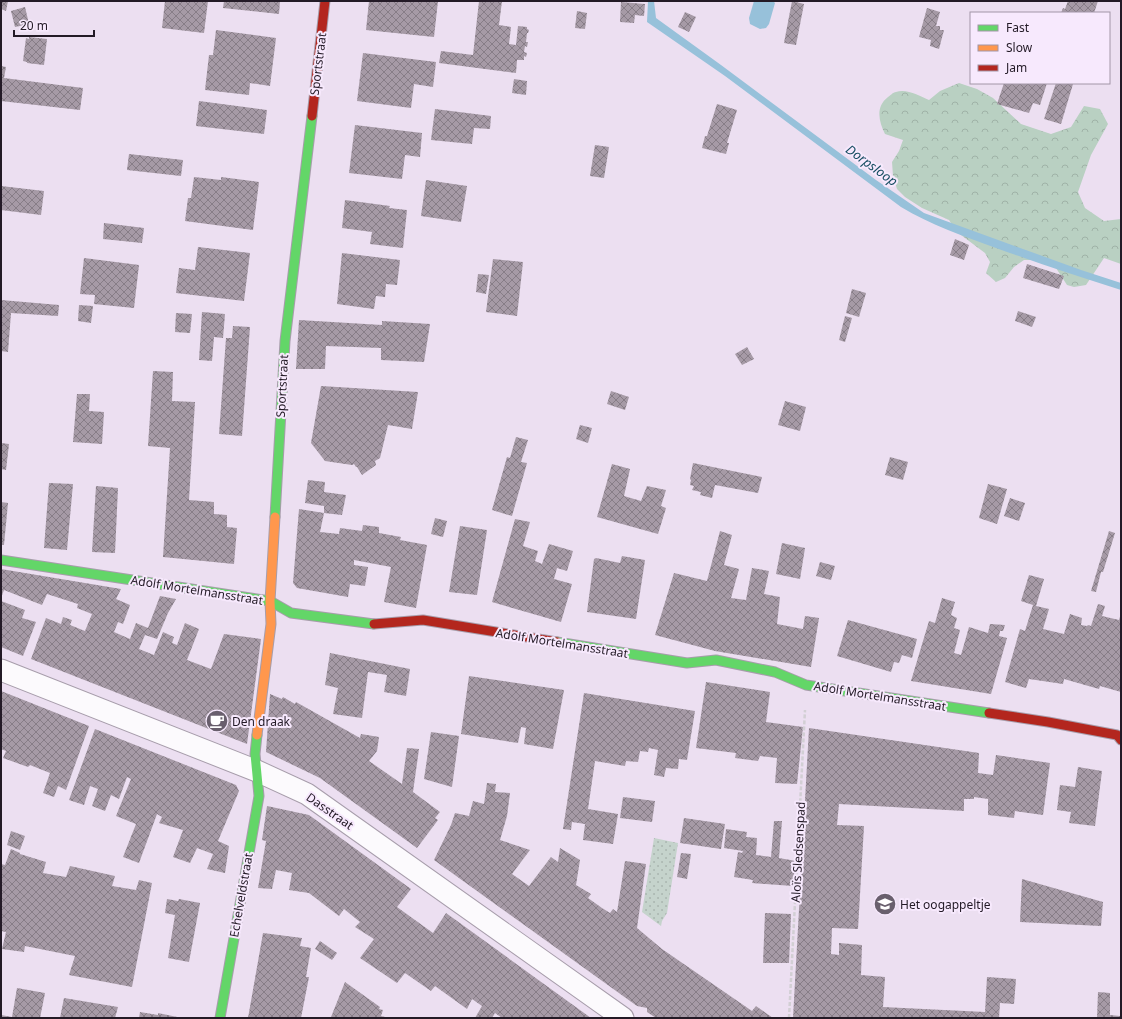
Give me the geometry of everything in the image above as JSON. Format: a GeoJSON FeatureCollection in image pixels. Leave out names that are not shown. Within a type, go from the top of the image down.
{"type":"FeatureCollection","features":[{"type":"Feature","properties":{"kind":"street","name":"Sportstraat"},"geometry":{"type":"LineString","coordinates":[[257,771],[255,754],[271,624],[270,601],[285,341],[325,1]]}},
{"type":"Feature","properties":{"kind":"street","name":"Adolf Mortelmansstraat"},"geometry":{"type":"LineString","coordinates":[[1,560],[270,601],[292,613],[375,624],[423,620],[687,663],[716,660],[775,672],[806,685],[1048,722],[1117,735],[1121,740]]}},
{"type":"Feature","properties":{"kind":"street","name":"Dasstraat"},"geometry":{"type":"LineString","coordinates":[[1,670],[257,771],[307,794],[622,1018]]}},
{"type":"Feature","properties":{"kind":"street","name":"Echelveldstraat"},"geometry":{"type":"LineString","coordinates":[[220,1018],[259,796],[257,771]]}},
{"type":"Feature","properties":{"kind":"path","name":"Aloïs Sledsenspad"},"geometry":{"type":"LineString","coordinates":[[789,1018],[806,685]]}},
{"type":"Feature","properties":{"kind":"shaded area"},"geometry":{"type":"Polygon","coordinates":[[[654,838],[678,843],[667,913],[661,926],[642,912],[654,838]]]}},
{"type":"Feature","properties":{"kind":"green space"},"geometry":{"type":"Polygon","coordinates":[[[959,83],[977,89],[993,98],[1021,124],[1051,134],[1071,127],[1084,106],[1100,109],[1108,124],[1091,155],[1078,192],[1085,208],[1104,221],[1121,219],[1121,264],[1104,258],[1086,285],[1074,287],[1067,285],[1056,268],[1036,260],[1024,260],[1014,267],[1005,278],[996,282],[986,273],[990,262],[985,253],[957,232],[949,220],[922,208],[905,197],[897,189],[893,176],[892,162],[899,151],[903,140],[885,134],[879,115],[881,105],[895,92],[904,91],[929,100],[940,91],[959,83]]]}},
{"type":"Feature","properties":{"kind":"water"},"geometry":{"type":"Polygon","coordinates":[[[648,1],[654,1],[656,18],[876,180],[924,213],[1121,283],[1121,290],[996,248],[936,225],[901,207],[725,76],[647,22],[648,1]]]}},
{"type":"Feature","properties":{"kind":"water"},"geometry":{"type":"Polygon","coordinates":[[[754,1],[773,1],[775,3],[769,24],[766,28],[760,29],[750,24],[749,18],[754,1]]]}},
{"type":"Feature","properties":{"kind":"building"},"geometry":{"type":"Polygon","coordinates":[[[1,1],[8,1],[6,11],[1,9],[1,1]]]}},
{"type":"Feature","properties":{"kind":"building"},"geometry":{"type":"Polygon","coordinates":[[[165,1],[208,1],[204,33],[162,28],[165,1]]]}},
{"type":"Feature","properties":{"kind":"building"},"geometry":{"type":"Polygon","coordinates":[[[224,1],[280,1],[279,14],[223,8],[224,1]]]}},
{"type":"Feature","properties":{"kind":"building"},"geometry":{"type":"Polygon","coordinates":[[[369,1],[438,1],[434,37],[366,30],[369,1]]]}},
{"type":"Feature","properties":{"kind":"building"},"geometry":{"type":"Polygon","coordinates":[[[479,1],[502,1],[499,25],[511,27],[509,44],[516,45],[518,26],[527,27],[529,30],[527,33],[527,47],[525,46],[524,52],[527,53],[526,57],[524,56],[524,60],[517,60],[516,73],[439,63],[441,51],[473,55],[479,1]]]}},
{"type":"Feature","properties":{"kind":"building"},"geometry":{"type":"Polygon","coordinates":[[[792,1],[804,4],[796,45],[784,43],[792,1]]]}},
{"type":"Feature","properties":{"kind":"building"},"geometry":{"type":"Polygon","coordinates":[[[1068,1],[1098,1],[1094,12],[1061,12],[1063,8],[1065,9],[1068,1]]]}},
{"type":"Feature","properties":{"kind":"building"},"geometry":{"type":"Polygon","coordinates":[[[621,2],[645,4],[644,16],[635,15],[634,23],[620,22],[621,2]]]}},
{"type":"Feature","properties":{"kind":"building"},"geometry":{"type":"Polygon","coordinates":[[[25,7],[29,24],[15,27],[11,11],[25,7]]]}},
{"type":"Feature","properties":{"kind":"building"},"geometry":{"type":"Polygon","coordinates":[[[927,8],[940,12],[936,26],[940,26],[940,30],[944,30],[939,49],[930,46],[931,40],[919,37],[927,8]]]}},
{"type":"Feature","properties":{"kind":"building"},"geometry":{"type":"Polygon","coordinates":[[[577,11],[587,13],[585,29],[575,28],[577,11]]]}},
{"type":"Feature","properties":{"kind":"building"},"geometry":{"type":"Polygon","coordinates":[[[685,12],[696,17],[689,32],[678,27],[685,12]]]}},
{"type":"Feature","properties":{"kind":"building"},"geometry":{"type":"Polygon","coordinates":[[[216,30],[276,38],[270,86],[250,83],[249,95],[205,90],[209,55],[213,55],[216,30]]]}},
{"type":"Feature","properties":{"kind":"building"},"geometry":{"type":"Polygon","coordinates":[[[29,37],[47,39],[44,65],[27,63],[23,61],[26,38],[29,39],[29,37]]]}},
{"type":"Feature","properties":{"kind":"building"},"geometry":{"type":"Polygon","coordinates":[[[363,53],[436,62],[433,87],[414,84],[411,108],[357,101],[363,53]]]}},
{"type":"Feature","properties":{"kind":"building"},"geometry":{"type":"Polygon","coordinates":[[[1,66],[6,67],[4,78],[83,88],[80,110],[1,101],[1,66]]]}},
{"type":"Feature","properties":{"kind":"building"},"geometry":{"type":"Polygon","coordinates":[[[514,79],[527,81],[526,95],[512,93],[514,79]]]}},
{"type":"Feature","properties":{"kind":"building"},"geometry":{"type":"Polygon","coordinates":[[[1004,84],[1047,84],[1040,105],[1033,103],[1029,113],[997,104],[1004,84]]]}},
{"type":"Feature","properties":{"kind":"building"},"geometry":{"type":"Polygon","coordinates":[[[1056,84],[1073,84],[1061,124],[1044,119],[1056,84]]]}},
{"type":"Feature","properties":{"kind":"building"},"geometry":{"type":"Polygon","coordinates":[[[199,101],[267,110],[264,134],[196,126],[199,101]]]}},
{"type":"Feature","properties":{"kind":"building"},"geometry":{"type":"Polygon","coordinates":[[[717,104],[737,110],[727,143],[729,143],[726,154],[702,148],[717,104]]]}},
{"type":"Feature","properties":{"kind":"building"},"geometry":{"type":"Polygon","coordinates":[[[435,109],[491,116],[490,129],[474,128],[472,144],[431,140],[435,109]]]}},
{"type":"Feature","properties":{"kind":"building"},"geometry":{"type":"Polygon","coordinates":[[[355,125],[422,133],[420,157],[405,155],[402,179],[349,173],[355,125]]]}},
{"type":"Feature","properties":{"kind":"building"},"geometry":{"type":"Polygon","coordinates":[[[595,145],[609,147],[604,178],[590,176],[595,145]]]}},
{"type":"Feature","properties":{"kind":"building"},"geometry":{"type":"Polygon","coordinates":[[[129,154],[183,160],[181,176],[127,170],[129,154]]]}},
{"type":"Feature","properties":{"kind":"building"},"geometry":{"type":"Polygon","coordinates":[[[194,177],[221,180],[221,177],[259,182],[253,230],[185,221],[188,198],[191,198],[194,177]]]}},
{"type":"Feature","properties":{"kind":"building"},"geometry":{"type":"Polygon","coordinates":[[[426,180],[467,186],[461,222],[421,216],[426,180]]]}},
{"type":"Feature","properties":{"kind":"building"},"geometry":{"type":"Polygon","coordinates":[[[1,186],[44,191],[41,215],[1,210],[1,186]]]}},
{"type":"Feature","properties":{"kind":"building"},"geometry":{"type":"Polygon","coordinates":[[[345,200],[390,206],[389,208],[407,210],[403,248],[370,244],[372,232],[342,228],[345,200]]]}},
{"type":"Feature","properties":{"kind":"building"},"geometry":{"type":"Polygon","coordinates":[[[104,223],[144,228],[142,243],[103,239],[104,223]]]}},
{"type":"Feature","properties":{"kind":"building"},"geometry":{"type":"Polygon","coordinates":[[[955,239],[969,245],[964,260],[950,255],[955,239]]]}},
{"type":"Feature","properties":{"kind":"building"},"geometry":{"type":"Polygon","coordinates":[[[198,247],[250,253],[244,301],[176,293],[179,268],[195,270],[198,247]]]}},
{"type":"Feature","properties":{"kind":"building"},"geometry":{"type":"Polygon","coordinates":[[[342,253],[400,260],[397,285],[386,284],[385,297],[376,296],[374,309],[337,304],[342,253]]]}},
{"type":"Feature","properties":{"kind":"building"},"geometry":{"type":"Polygon","coordinates":[[[84,258],[139,265],[134,308],[94,304],[95,295],[80,294],[84,258]]]}},
{"type":"Feature","properties":{"kind":"building"},"geometry":{"type":"Polygon","coordinates":[[[493,259],[523,262],[517,316],[486,312],[493,259]]]}},
{"type":"Feature","properties":{"kind":"building"},"geometry":{"type":"Polygon","coordinates":[[[1027,264],[1064,276],[1059,289],[1023,278],[1027,264]]]}},
{"type":"Feature","properties":{"kind":"building"},"geometry":{"type":"Polygon","coordinates":[[[478,274],[489,275],[486,294],[476,292],[478,274]]]}},
{"type":"Feature","properties":{"kind":"building"},"geometry":{"type":"Polygon","coordinates":[[[852,289],[866,293],[859,317],[846,313],[852,289]]]}},
{"type":"Feature","properties":{"kind":"building"},"geometry":{"type":"Polygon","coordinates":[[[1,300],[59,305],[58,316],[11,313],[8,352],[1,351],[1,300]]]}},
{"type":"Feature","properties":{"kind":"building"},"geometry":{"type":"Polygon","coordinates":[[[79,305],[93,306],[91,323],[78,321],[79,305]]]}},
{"type":"Feature","properties":{"kind":"building"},"geometry":{"type":"Polygon","coordinates":[[[1018,311],[1036,317],[1032,327],[1015,321],[1018,311]]]}},
{"type":"Feature","properties":{"kind":"building"},"geometry":{"type":"Polygon","coordinates":[[[202,312],[225,314],[223,338],[214,337],[212,361],[199,360],[202,312]]]}},
{"type":"Feature","properties":{"kind":"building"},"geometry":{"type":"Polygon","coordinates":[[[176,313],[192,314],[190,333],[175,332],[176,313]]]}},
{"type":"Feature","properties":{"kind":"building"},"geometry":{"type":"Polygon","coordinates":[[[845,316],[852,318],[845,342],[839,340],[845,316]]]}},
{"type":"Feature","properties":{"kind":"building"},"geometry":{"type":"Polygon","coordinates":[[[299,320],[382,325],[382,321],[430,324],[424,362],[381,360],[381,348],[326,346],[325,369],[296,369],[299,320]]]}},
{"type":"Feature","properties":{"kind":"building"},"geometry":{"type":"Polygon","coordinates":[[[233,326],[250,327],[242,436],[219,434],[226,338],[232,338],[233,326]]]}},
{"type":"Feature","properties":{"kind":"building"},"geometry":{"type":"Polygon","coordinates":[[[747,347],[754,359],[742,365],[735,354],[747,347]]]}},
{"type":"Feature","properties":{"kind":"building"},"geometry":{"type":"Polygon","coordinates":[[[153,371],[173,372],[172,401],[195,402],[189,500],[214,502],[214,514],[227,515],[227,527],[237,528],[234,564],[163,557],[170,448],[148,446],[153,371]]]}},
{"type":"Feature","properties":{"kind":"building"},"geometry":{"type":"Polygon","coordinates":[[[321,386],[418,392],[412,429],[388,425],[380,458],[375,461],[376,465],[362,475],[354,464],[352,465],[325,461],[311,443],[321,386]]]}},
{"type":"Feature","properties":{"kind":"building"},"geometry":{"type":"Polygon","coordinates":[[[611,391],[629,397],[625,410],[607,404],[611,391]]]}},
{"type":"Feature","properties":{"kind":"building"},"geometry":{"type":"Polygon","coordinates":[[[77,394],[90,394],[89,411],[104,412],[102,444],[73,442],[77,394]]]}},
{"type":"Feature","properties":{"kind":"building"},"geometry":{"type":"Polygon","coordinates":[[[785,401],[806,407],[800,431],[778,425],[785,401]]]}},
{"type":"Feature","properties":{"kind":"building"},"geometry":{"type":"Polygon","coordinates":[[[580,425],[592,428],[588,443],[576,439],[580,425]]]}},
{"type":"Feature","properties":{"kind":"building"},"geometry":{"type":"Polygon","coordinates":[[[516,437],[528,440],[521,462],[527,463],[512,516],[492,510],[507,457],[510,458],[516,437]]]}},
{"type":"Feature","properties":{"kind":"building"},"geometry":{"type":"Polygon","coordinates":[[[1,443],[9,444],[6,470],[1,469],[1,443]]]}},
{"type":"Feature","properties":{"kind":"building"},"geometry":{"type":"Polygon","coordinates":[[[890,457],[908,462],[903,480],[885,475],[890,457]]]}},
{"type":"Feature","properties":{"kind":"building"},"geometry":{"type":"Polygon","coordinates":[[[693,463],[762,477],[758,493],[715,485],[712,498],[700,495],[701,492],[692,490],[694,486],[690,485],[693,463]]]}},
{"type":"Feature","properties":{"kind":"building"},"geometry":{"type":"Polygon","coordinates":[[[612,464],[630,469],[624,496],[641,501],[647,486],[666,490],[661,506],[666,508],[658,534],[597,517],[612,464]]]}},
{"type":"Feature","properties":{"kind":"building"},"geometry":{"type":"Polygon","coordinates":[[[308,480],[325,482],[324,492],[346,495],[342,515],[324,513],[324,506],[305,503],[308,480]]]}},
{"type":"Feature","properties":{"kind":"building"},"geometry":{"type":"Polygon","coordinates":[[[49,483],[73,484],[67,550],[44,548],[49,483]]]}},
{"type":"Feature","properties":{"kind":"building"},"geometry":{"type":"Polygon","coordinates":[[[988,484],[1007,489],[997,524],[979,518],[988,484]]]}},
{"type":"Feature","properties":{"kind":"building"},"geometry":{"type":"Polygon","coordinates":[[[96,486],[118,488],[115,553],[92,552],[96,486]]]}},
{"type":"Feature","properties":{"kind":"building"},"geometry":{"type":"Polygon","coordinates":[[[1010,498],[1025,503],[1019,521],[1004,516],[1010,498]]]}},
{"type":"Feature","properties":{"kind":"building"},"geometry":{"type":"Polygon","coordinates":[[[1,502],[8,503],[4,545],[1,545],[1,502]]]}},
{"type":"Feature","properties":{"kind":"building"},"geometry":{"type":"Polygon","coordinates":[[[299,509],[324,513],[320,532],[339,534],[340,528],[362,531],[363,525],[379,527],[379,533],[401,537],[400,540],[427,545],[416,608],[384,602],[391,567],[354,560],[354,565],[368,567],[365,586],[350,584],[348,597],[297,588],[293,583],[299,509]]]}},
{"type":"Feature","properties":{"kind":"building"},"geometry":{"type":"Polygon","coordinates":[[[435,518],[447,521],[443,537],[431,534],[435,518]]]}},
{"type":"Feature","properties":{"kind":"building"},"geometry":{"type":"Polygon","coordinates":[[[515,519],[530,522],[523,546],[538,551],[535,561],[542,564],[549,544],[573,551],[567,571],[557,568],[554,579],[572,584],[561,622],[492,602],[515,519]]]}},
{"type":"Feature","properties":{"kind":"building"},"geometry":{"type":"Polygon","coordinates":[[[460,526],[487,530],[477,595],[449,592],[460,526]]]}},
{"type":"Feature","properties":{"kind":"building"},"geometry":{"type":"Polygon","coordinates":[[[720,531],[732,535],[724,565],[739,569],[731,598],[746,600],[752,568],[769,571],[764,594],[780,597],[777,624],[803,629],[805,616],[819,618],[811,667],[715,651],[655,635],[674,573],[707,581],[720,531]]]}},
{"type":"Feature","properties":{"kind":"building"},"geometry":{"type":"Polygon","coordinates":[[[1109,531],[1115,533],[1103,572],[1101,572],[1096,592],[1091,591],[1109,531]]]}},
{"type":"Feature","properties":{"kind":"building"},"geometry":{"type":"Polygon","coordinates":[[[782,543],[805,548],[800,579],[776,574],[782,543]]]}},
{"type":"Feature","properties":{"kind":"building"},"geometry":{"type":"Polygon","coordinates":[[[622,556],[645,560],[636,619],[587,612],[594,559],[596,558],[620,563],[622,556]]]}},
{"type":"Feature","properties":{"kind":"building"},"geometry":{"type":"Polygon","coordinates":[[[820,562],[835,566],[831,580],[816,576],[820,562]]]}},
{"type":"Feature","properties":{"kind":"building"},"geometry":{"type":"Polygon","coordinates":[[[1,569],[121,589],[116,599],[130,605],[123,624],[118,622],[114,632],[130,639],[136,623],[148,628],[160,596],[176,599],[168,613],[157,639],[145,635],[139,649],[154,655],[163,632],[174,637],[172,643],[177,645],[185,623],[199,629],[187,660],[211,669],[224,634],[261,639],[247,744],[31,659],[46,618],[61,624],[63,617],[72,620],[70,625],[85,631],[92,614],[77,608],[78,604],[47,594],[42,605],[4,590],[1,598],[1,569]]]}},
{"type":"Feature","properties":{"kind":"building"},"geometry":{"type":"Polygon","coordinates":[[[1029,575],[1044,579],[1036,606],[1049,609],[1043,629],[1064,634],[1070,614],[1082,618],[1081,625],[1091,626],[1098,604],[1105,606],[1102,616],[1119,620],[1121,613],[1121,692],[1100,686],[1099,689],[1064,679],[1063,684],[1029,679],[1026,688],[1005,682],[1020,629],[1025,631],[1033,605],[1021,601],[1029,575]]]}},
{"type":"Feature","properties":{"kind":"building"},"geometry":{"type":"Polygon","coordinates":[[[942,598],[955,602],[951,615],[957,618],[954,628],[960,630],[954,653],[961,655],[969,627],[988,633],[990,624],[1005,625],[1003,631],[1000,631],[999,636],[1007,638],[991,694],[911,681],[929,621],[935,623],[942,598]]]}},
{"type":"Feature","properties":{"kind":"building"},"geometry":{"type":"Polygon","coordinates":[[[1,601],[25,610],[22,618],[36,622],[23,656],[1,647],[1,601]]]}},
{"type":"Feature","properties":{"kind":"building"},"geometry":{"type":"Polygon","coordinates":[[[848,620],[917,639],[912,658],[902,655],[899,663],[894,662],[891,672],[837,656],[848,620]]]}},
{"type":"Feature","properties":{"kind":"building"},"geometry":{"type":"Polygon","coordinates":[[[330,653],[410,669],[406,696],[384,692],[387,675],[368,672],[362,718],[333,714],[338,688],[325,685],[330,653]]]}},
{"type":"Feature","properties":{"kind":"building"},"geometry":{"type":"Polygon","coordinates":[[[469,676],[564,690],[553,749],[524,744],[526,728],[521,727],[518,743],[461,734],[469,676]]]}},
{"type":"Feature","properties":{"kind":"building"},"geometry":{"type":"Polygon","coordinates":[[[706,682],[770,692],[766,722],[803,727],[797,784],[775,783],[777,758],[760,756],[758,761],[735,758],[736,753],[696,748],[706,682]]]}},
{"type":"Feature","properties":{"kind":"building"},"geometry":{"type":"Polygon","coordinates":[[[1,691],[89,726],[66,790],[58,786],[54,797],[43,793],[50,773],[30,765],[28,767],[3,758],[6,751],[1,749],[1,691]]]}},
{"type":"Feature","properties":{"kind":"building"},"geometry":{"type":"Polygon","coordinates":[[[584,693],[695,711],[687,760],[679,759],[678,769],[666,768],[664,777],[654,775],[658,750],[649,748],[648,752],[640,751],[638,762],[626,761],[625,766],[595,761],[588,809],[618,814],[613,844],[583,840],[585,824],[572,822],[571,830],[563,829],[584,693]]]}},
{"type":"Feature","properties":{"kind":"building"},"geometry":{"type":"Polygon","coordinates":[[[270,694],[282,699],[283,697],[295,704],[296,702],[360,738],[361,734],[379,737],[377,751],[369,761],[402,784],[407,748],[419,749],[413,792],[440,812],[435,818],[438,820],[417,848],[320,778],[266,752],[270,694]]]}},
{"type":"Feature","properties":{"kind":"building"},"geometry":{"type":"Polygon","coordinates":[[[809,728],[979,753],[978,773],[993,775],[996,755],[1050,763],[1043,815],[1015,811],[1014,818],[988,815],[988,799],[974,797],[974,799],[964,799],[964,811],[839,804],[837,825],[864,826],[858,929],[832,928],[831,954],[839,955],[839,943],[862,945],[861,975],[885,977],[883,1007],[985,1012],[987,977],[1016,979],[1014,1004],[1000,1003],[999,1018],[793,1018],[809,728]]]}},
{"type":"Feature","properties":{"kind":"building"},"geometry":{"type":"Polygon","coordinates":[[[95,729],[236,785],[239,791],[218,841],[229,846],[225,873],[207,869],[213,854],[197,848],[190,863],[173,857],[183,830],[159,823],[162,817],[157,814],[139,863],[123,857],[136,824],[116,816],[131,779],[127,777],[119,799],[111,795],[105,811],[92,806],[98,789],[90,786],[84,805],[69,800],[95,729]]]}},
{"type":"Feature","properties":{"kind":"building"},"geometry":{"type":"Polygon","coordinates":[[[431,732],[459,736],[452,787],[424,779],[431,732]]]}},
{"type":"Feature","properties":{"kind":"building"},"geometry":{"type":"Polygon","coordinates":[[[1078,767],[1102,771],[1095,826],[1069,823],[1071,812],[1057,810],[1060,785],[1075,787],[1078,767]]]}},
{"type":"Feature","properties":{"kind":"building"},"geometry":{"type":"Polygon","coordinates":[[[487,783],[496,784],[495,792],[510,793],[507,816],[500,840],[530,850],[512,874],[529,886],[551,857],[558,862],[560,848],[580,860],[576,885],[591,894],[588,898],[610,913],[613,909],[617,912],[625,861],[646,864],[637,928],[662,949],[752,1011],[756,1006],[773,1018],[656,1018],[647,1012],[647,1008],[637,1006],[434,860],[451,825],[455,813],[469,816],[473,801],[484,804],[487,783]]]}},
{"type":"Feature","properties":{"kind":"building"},"geometry":{"type":"Polygon","coordinates":[[[623,797],[655,801],[652,822],[620,818],[623,797]]]}},
{"type":"Feature","properties":{"kind":"building"},"geometry":{"type":"Polygon","coordinates":[[[267,806],[309,815],[411,889],[397,907],[433,933],[446,913],[591,1018],[502,1018],[495,1013],[492,1018],[475,1018],[482,1006],[472,999],[467,1009],[435,986],[431,991],[405,973],[397,983],[360,958],[374,939],[355,927],[360,922],[344,909],[339,916],[309,893],[289,890],[292,873],[276,870],[272,889],[258,888],[266,841],[262,840],[267,806]]]}},
{"type":"Feature","properties":{"kind":"building"},"geometry":{"type":"Polygon","coordinates":[[[684,818],[725,824],[721,849],[680,843],[684,818]]]}},
{"type":"Feature","properties":{"kind":"building"},"geometry":{"type":"Polygon","coordinates":[[[774,821],[782,821],[779,858],[796,861],[793,886],[752,883],[753,880],[734,877],[738,852],[742,853],[743,851],[724,848],[726,829],[747,832],[746,837],[757,838],[756,855],[771,857],[774,821]]]}},
{"type":"Feature","properties":{"kind":"building"},"geometry":{"type":"Polygon","coordinates":[[[11,831],[25,836],[20,850],[7,845],[11,831]]]}},
{"type":"Feature","properties":{"kind":"building"},"geometry":{"type":"Polygon","coordinates":[[[11,849],[20,854],[46,862],[43,873],[66,877],[70,866],[115,876],[112,886],[136,890],[139,880],[152,883],[132,987],[69,975],[75,956],[25,946],[24,952],[2,949],[6,932],[1,931],[1,864],[5,865],[11,849]]]}},
{"type":"Feature","properties":{"kind":"building"},"geometry":{"type":"Polygon","coordinates":[[[681,853],[691,854],[687,879],[677,877],[681,853]]]}},
{"type":"Feature","properties":{"kind":"building"},"geometry":{"type":"Polygon","coordinates":[[[1022,879],[1103,902],[1101,926],[1020,922],[1022,879]]]}},
{"type":"Feature","properties":{"kind":"building"},"geometry":{"type":"Polygon","coordinates":[[[167,899],[178,901],[179,899],[200,903],[189,962],[168,958],[175,915],[165,913],[167,899]]]}},
{"type":"Feature","properties":{"kind":"building"},"geometry":{"type":"Polygon","coordinates":[[[765,913],[791,914],[789,963],[763,963],[765,913]]]}},
{"type":"Feature","properties":{"kind":"building"},"geometry":{"type":"Polygon","coordinates":[[[263,933],[302,938],[300,946],[311,948],[306,977],[309,977],[301,1018],[248,1018],[263,933]]]}},
{"type":"Feature","properties":{"kind":"building"},"geometry":{"type":"Polygon","coordinates":[[[320,941],[337,953],[332,960],[315,949],[320,941]]]}},
{"type":"Feature","properties":{"kind":"building"},"geometry":{"type":"Polygon","coordinates":[[[345,982],[380,1007],[379,1009],[383,1010],[381,1016],[389,1018],[331,1017],[345,982]]]}},
{"type":"Feature","properties":{"kind":"building"},"geometry":{"type":"Polygon","coordinates":[[[17,988],[45,993],[40,1018],[1,1018],[1,1015],[12,1017],[17,988]]]}},
{"type":"Feature","properties":{"kind":"building"},"geometry":{"type":"Polygon","coordinates":[[[1098,992],[1110,993],[1110,1015],[1120,1016],[1120,1018],[1097,1018],[1098,992]]]}},
{"type":"Feature","properties":{"kind":"building"},"geometry":{"type":"Polygon","coordinates":[[[64,998],[118,1007],[115,1018],[60,1018],[64,998]]]}},
{"type":"Feature","properties":{"kind":"building"},"geometry":{"type":"Polygon","coordinates":[[[140,1012],[158,1015],[158,1013],[182,1018],[139,1018],[140,1012]]]}},
{"type":"Feature","properties":{"kind":"traffic: fast"},"geometry":{"type":"LineString","coordinates":[[275,517],[285,341],[312,116]]}},
{"type":"Feature","properties":{"kind":"traffic: fast"},"geometry":{"type":"LineString","coordinates":[[1,560],[270,601],[291,613],[374,624]]}},
{"type":"Feature","properties":{"kind":"traffic: fast"},"geometry":{"type":"LineString","coordinates":[[557,642],[687,663],[716,660],[775,672],[806,685],[989,713]]}},
{"type":"Feature","properties":{"kind":"traffic: fast"},"geometry":{"type":"LineString","coordinates":[[220,1018],[259,796],[255,754],[257,735]]}},
{"type":"Feature","properties":{"kind":"traffic: slow"},"geometry":{"type":"LineString","coordinates":[[257,735],[271,624],[270,601],[275,517]]}},
{"type":"Feature","properties":{"kind":"traffic: jam"},"geometry":{"type":"LineString","coordinates":[[312,116],[325,1]]}},
{"type":"Feature","properties":{"kind":"traffic: jam"},"geometry":{"type":"LineString","coordinates":[[374,624],[423,620],[557,642]]}},
{"type":"Feature","properties":{"kind":"traffic: jam"},"geometry":{"type":"LineString","coordinates":[[989,713],[1117,735],[1121,740]]}},
{"type":"Feature","properties":{"kind":"place","name":"Den draak"},"geometry":{"type":"Point","coordinates":[217,721]}},
{"type":"Feature","properties":{"kind":"place","name":"Het oogappeltje"},"geometry":{"type":"Point","coordinates":[885,904]}},
{"type":"Feature","properties":{"kind":"water label","name":"Dorpsloop"},"geometry":{"type":"Point","coordinates":[872,165]}}]}
